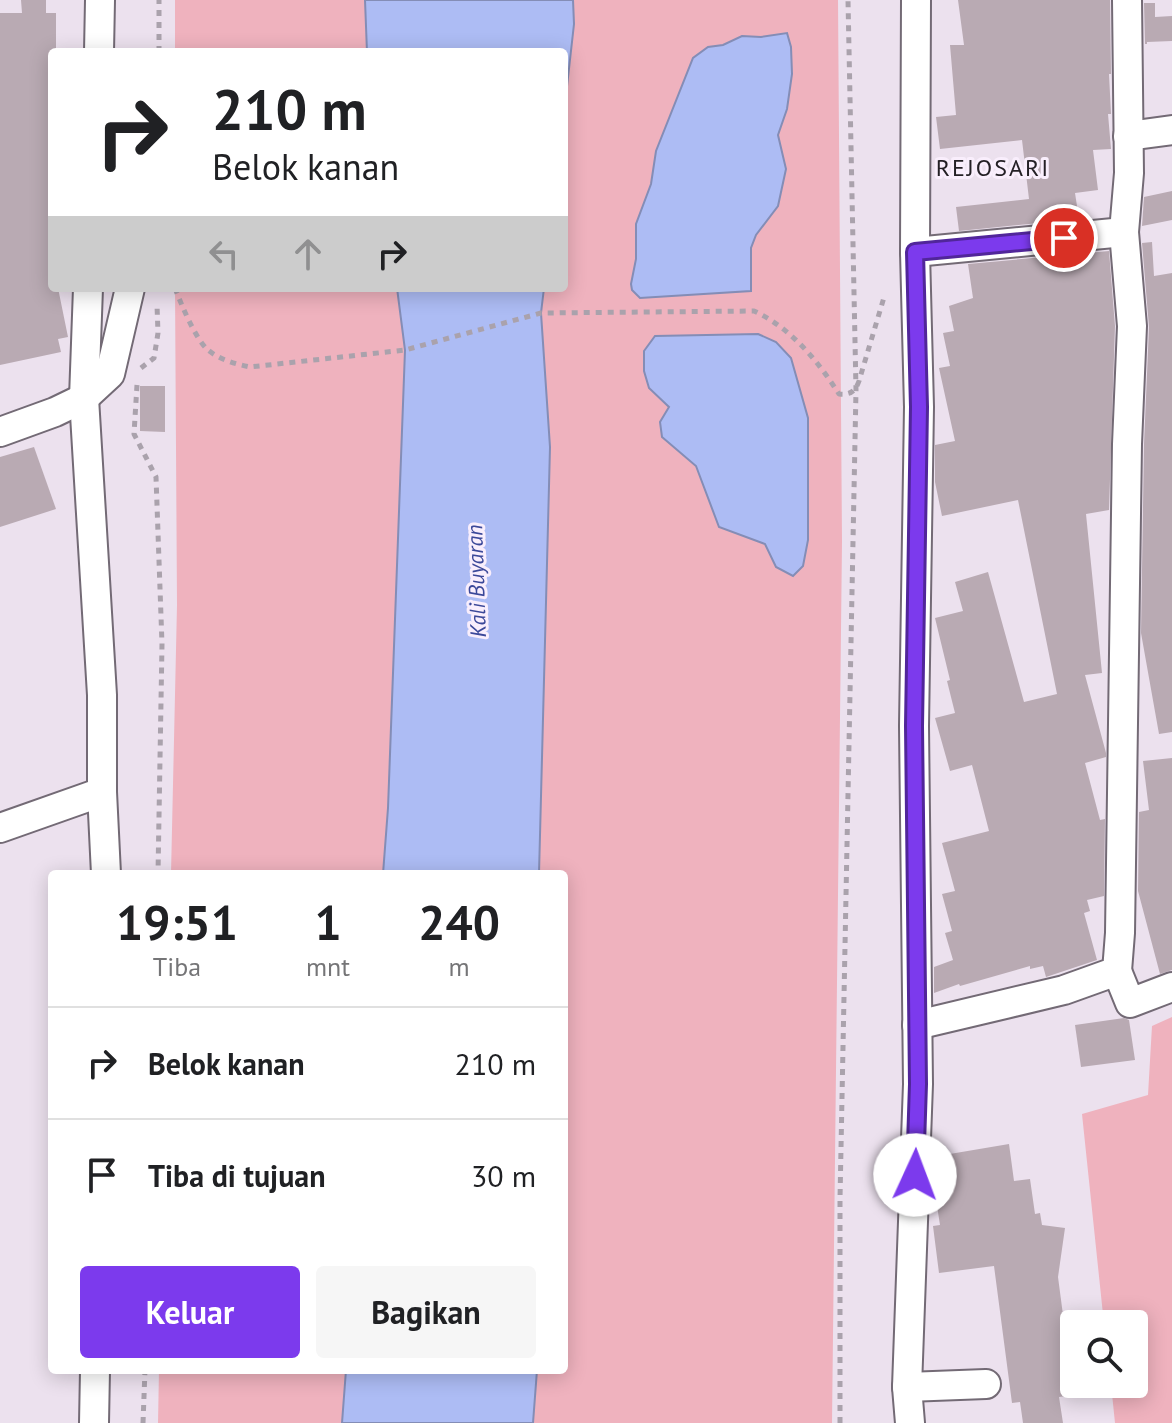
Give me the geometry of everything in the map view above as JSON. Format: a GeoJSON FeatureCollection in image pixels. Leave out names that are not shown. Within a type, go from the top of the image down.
{"type":"FeatureCollection","features":[{"type":"Feature","properties":{"kind":"street"},"geometry":{"type":"LineString","coordinates":[[99,48],[100,0]]}},
{"type":"Feature","properties":{"kind":"street"},"geometry":{"type":"LineString","coordinates":[[916,0],[915,252],[919,407],[914,726],[918,1084],[908,1411],[986,1384]]}},
{"type":"Feature","properties":{"kind":"street"},"geometry":{"type":"LineString","coordinates":[[1127,0],[1129,173],[1124,232],[1132,326],[1117,971],[1130,1003],[1172,987]]}},
{"type":"Feature","properties":{"kind":"street"},"geometry":{"type":"LineString","coordinates":[[1128,136],[1172,130]]}},
{"type":"Feature","properties":{"kind":"street"},"geometry":{"type":"LineString","coordinates":[[915,252],[1124,232]]}},
{"type":"Feature","properties":{"kind":"street"},"geometry":{"type":"LineString","coordinates":[[88,292],[84,398],[102,695],[106,870]]}},
{"type":"Feature","properties":{"kind":"street"},"geometry":{"type":"LineString","coordinates":[[0,432],[84,398],[110,374],[129,292]]}},
{"type":"Feature","properties":{"kind":"street"},"geometry":{"type":"LineString","coordinates":[[0,828],[102,792]]}},
{"type":"Feature","properties":{"kind":"street"},"geometry":{"type":"LineString","coordinates":[[917,1025],[1064,990],[1117,971]]}},
{"type":"Feature","properties":{"kind":"street"},"geometry":{"type":"LineString","coordinates":[[94,1423],[95,1374]]}},
{"type":"Feature","properties":{"kind":"path"},"geometry":{"type":"LineString","coordinates":[[159,0],[159,48]]}},
{"type":"Feature","properties":{"kind":"path"},"geometry":{"type":"LineString","coordinates":[[840,1423],[840,1183],[856,390],[848,0]]}},
{"type":"Feature","properties":{"kind":"path"},"geometry":{"type":"LineString","coordinates":[[176,292],[184,312],[207,350],[231,363],[250,367],[405,350],[541,313],[754,311],[771,319],[794,338],[824,369],[839,394],[849,395],[856,390],[886,294]]}},
{"type":"Feature","properties":{"kind":"path"},"geometry":{"type":"LineString","coordinates":[[157,303],[158,333],[154,358],[140,369],[134,434],[156,477],[162,644],[158,870]]}},
{"type":"Feature","properties":{"kind":"path"},"geometry":{"type":"LineString","coordinates":[[143,1423],[145,1374]]}},
{"type":"Feature","properties":{"kind":"shaded area"},"geometry":{"type":"Polygon","coordinates":[[[175,0],[365,0],[367,48],[175,48],[175,0]]]}},
{"type":"Feature","properties":{"kind":"shaded area"},"geometry":{"type":"Polygon","coordinates":[[[573,0],[838,0],[842,542],[832,1423],[533,1423],[537,1374],[568,1374],[568,870],[539,870],[550,447],[541,313],[544,292],[568,292],[568,77],[574,24],[573,0]],[[786,33],[742,36],[723,45],[708,47],[656,151],[651,184],[636,224],[636,259],[631,284],[751,291],[751,248],[756,235],[778,206],[786,169],[778,135],[787,109],[792,74],[786,33]],[[791,358],[669,407],[660,422],[662,436],[696,466],[719,527],[765,544],[777,567],[808,540],[808,418],[791,358]]]}},
{"type":"Feature","properties":{"kind":"shaded area"},"geometry":{"type":"Polygon","coordinates":[[[175,292],[398,292],[405,350],[383,870],[171,870],[177,605],[175,292]]]}},
{"type":"Feature","properties":{"kind":"shaded area"},"geometry":{"type":"Polygon","coordinates":[[[1172,1017],[1172,1423],[1115,1423],[1112,1398],[1148,1398],[1148,1310],[1103,1310],[1082,1114],[1148,1095],[1152,1026],[1172,1017]]]}},
{"type":"Feature","properties":{"kind":"shaded area"},"geometry":{"type":"Polygon","coordinates":[[[159,1374],[346,1374],[342,1423],[158,1423],[159,1374]]]}},
{"type":"Feature","properties":{"kind":"water"},"geometry":{"type":"Polygon","coordinates":[[[365,0],[573,0],[574,24],[568,77],[568,48],[367,48],[365,0]]]}},
{"type":"Feature","properties":{"kind":"water"},"geometry":{"type":"Polygon","coordinates":[[[787,33],[792,74],[787,109],[778,135],[786,169],[778,206],[756,235],[751,248],[751,291],[640,298],[632,290],[631,284],[636,259],[636,224],[651,184],[656,151],[693,58],[708,47],[723,45],[742,36],[787,33]]]}},
{"type":"Feature","properties":{"kind":"water","name":"Kali Buyaran"},"geometry":{"type":"Polygon","coordinates":[[[398,292],[544,292],[541,313],[550,447],[539,870],[383,870],[405,350],[398,292]]]}},
{"type":"Feature","properties":{"kind":"water"},"geometry":{"type":"Polygon","coordinates":[[[758,334],[776,342],[791,358],[808,418],[808,540],[803,566],[793,576],[776,567],[765,544],[719,527],[696,466],[662,437],[660,422],[669,407],[649,388],[644,371],[644,351],[655,336],[758,334]]]}},
{"type":"Feature","properties":{"kind":"water"},"geometry":{"type":"Polygon","coordinates":[[[346,1374],[537,1374],[533,1423],[342,1423],[346,1374]]]}},
{"type":"Feature","properties":{"kind":"building"},"geometry":{"type":"Polygon","coordinates":[[[21,0],[46,0],[46,13],[56,13],[56,48],[48,48],[48,292],[59,292],[68,337],[58,339],[61,352],[0,365],[0,13],[22,13],[21,0]]]}},
{"type":"Feature","properties":{"kind":"building"},"geometry":{"type":"Polygon","coordinates":[[[958,0],[1110,0],[1111,114],[1108,114],[1111,149],[1093,150],[1098,190],[1075,193],[1079,219],[959,231],[956,207],[1029,199],[1022,140],[940,149],[936,117],[956,115],[950,45],[964,45],[958,0]]]}},
{"type":"Feature","properties":{"kind":"building"},"geometry":{"type":"Polygon","coordinates":[[[1144,3],[1155,3],[1155,17],[1172,16],[1172,41],[1145,44],[1144,3]]]}},
{"type":"Feature","properties":{"kind":"building"},"geometry":{"type":"Polygon","coordinates":[[[1172,191],[1172,220],[1142,226],[1144,197],[1172,191]]]}},
{"type":"Feature","properties":{"kind":"building"},"geometry":{"type":"Polygon","coordinates":[[[1152,242],[1154,276],[1172,273],[1172,732],[1159,734],[1141,633],[1149,327],[1142,243],[1152,242]]]}},
{"type":"Feature","properties":{"kind":"building"},"geometry":{"type":"Polygon","coordinates":[[[1109,251],[1115,326],[1109,510],[1086,514],[1102,673],[1085,675],[1106,753],[1106,757],[1085,763],[1100,820],[1105,819],[1104,896],[1087,900],[1090,911],[1084,913],[1097,960],[1046,977],[1043,966],[1030,969],[1030,966],[934,993],[934,967],[953,960],[945,933],[952,931],[942,894],[955,891],[942,843],[989,831],[972,765],[950,771],[935,718],[955,713],[935,618],[963,611],[955,582],[988,572],[1024,702],[1057,694],[1018,500],[942,516],[935,482],[935,445],[955,441],[939,368],[950,366],[943,333],[954,331],[949,306],[973,298],[968,264],[1109,251]]]}},
{"type":"Feature","properties":{"kind":"building"},"geometry":{"type":"Polygon","coordinates":[[[140,386],[165,386],[165,432],[140,431],[140,386]]]}},
{"type":"Feature","properties":{"kind":"building"},"geometry":{"type":"Polygon","coordinates":[[[34,447],[56,509],[0,527],[0,457],[34,447]]]}},
{"type":"Feature","properties":{"kind":"building"},"geometry":{"type":"Polygon","coordinates":[[[1172,758],[1172,970],[1160,974],[1138,891],[1139,812],[1149,810],[1143,761],[1172,758]]]}},
{"type":"Feature","properties":{"kind":"building"},"geometry":{"type":"Polygon","coordinates":[[[1124,1018],[1129,1020],[1135,1060],[1081,1067],[1075,1025],[1124,1018]]]}},
{"type":"Feature","properties":{"kind":"building"},"geometry":{"type":"Polygon","coordinates":[[[1009,1144],[1014,1181],[1030,1179],[1035,1214],[1040,1213],[1042,1225],[1065,1228],[1058,1277],[1062,1310],[1059,1397],[1063,1423],[1023,1423],[1020,1402],[1012,1403],[994,1266],[939,1273],[933,1226],[940,1225],[932,1157],[1009,1144]]]}},
{"type":"Feature","properties":{"kind":"district","name":"REJOSARI"},"geometry":{"type":"Point","coordinates":[993,168]}},
{"type":"Feature","properties":{"kind":"route"},"geometry":{"type":"LineString","coordinates":[[915,1175],[918,1084],[914,726],[919,407],[915,252],[1064,238]]}}]}
